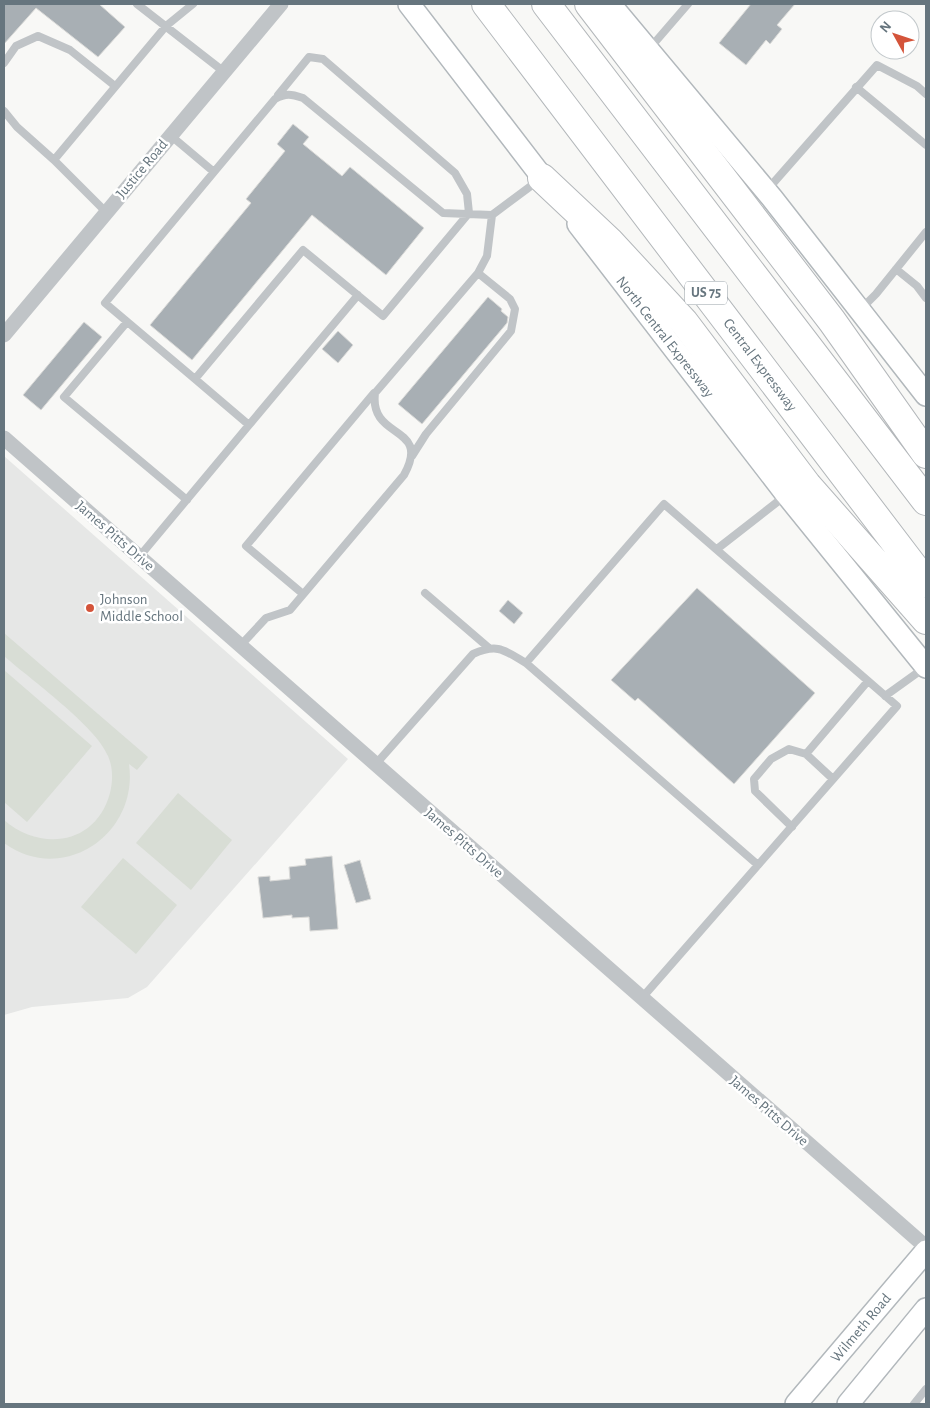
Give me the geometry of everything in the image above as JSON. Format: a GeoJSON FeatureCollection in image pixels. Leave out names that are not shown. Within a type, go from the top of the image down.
{"type":"FeatureCollection","features":[{"type":"Feature","properties":{"kind":"highway","name":"Central Expressway"},"geometry":{"type":"LineString","coordinates":[[486,4],[926,582]]}},
{"type":"Feature","properties":{"kind":"highway"},"geometry":{"type":"LineString","coordinates":[[546,4],[926,501]]}},
{"type":"Feature","properties":{"kind":"highway"},"geometry":{"type":"LineString","coordinates":[[589,4],[832,321],[926,454]]}},
{"type":"Feature","properties":{"kind":"highway"},"geometry":{"type":"LineString","coordinates":[[542,178],[610,242],[684,322],[806,485],[926,620]]}},
{"type":"Feature","properties":{"kind":"main road","name":"North Central Expressway"},"geometry":{"type":"LineString","coordinates":[[409,4],[786,494],[926,667]]}},
{"type":"Feature","properties":{"kind":"main road"},"geometry":{"type":"LineString","coordinates":[[610,4],[766,190],[926,395]]}},
{"type":"Feature","properties":{"kind":"main road","name":"Wilmeth Road"},"geometry":{"type":"LineString","coordinates":[[796,1404],[926,1249]]}},
{"type":"Feature","properties":{"kind":"main road"},"geometry":{"type":"LineString","coordinates":[[848,1404],[926,1309]]}},
{"type":"Feature","properties":{"kind":"street","name":"Justice Road"},"geometry":{"type":"LineString","coordinates":[[4,335],[281,4]]}},
{"type":"Feature","properties":{"kind":"street","name":"James Pitts Drive"},"geometry":{"type":"LineString","coordinates":[[4,438],[926,1249]]}},
{"type":"Feature","properties":{"kind":"lane"},"geometry":{"type":"LineString","coordinates":[[138,4],[223,71]]}},
{"type":"Feature","properties":{"kind":"lane"},"geometry":{"type":"LineString","coordinates":[[54,160],[166,26],[193,4]]}},
{"type":"Feature","properties":{"kind":"lane"},"geometry":{"type":"LineString","coordinates":[[648,50],[688,4]]}},
{"type":"Feature","properties":{"kind":"lane"},"geometry":{"type":"LineString","coordinates":[[4,63],[16,46],[38,36],[70,50],[115,86]]}},
{"type":"Feature","properties":{"kind":"lane"},"geometry":{"type":"LineString","coordinates":[[195,379],[303,250],[383,316],[469,213],[467,194],[455,173],[323,59],[309,57],[105,303],[249,425]]}},
{"type":"Feature","properties":{"kind":"lane"},"geometry":{"type":"LineString","coordinates":[[766,190],[877,64],[917,86],[926,94]]}},
{"type":"Feature","properties":{"kind":"lane"},"geometry":{"type":"LineString","coordinates":[[856,87],[926,145]]}},
{"type":"Feature","properties":{"kind":"lane"},"geometry":{"type":"LineString","coordinates":[[275,99],[285,94],[303,98],[443,213],[492,214],[542,178]]}},
{"type":"Feature","properties":{"kind":"lane"},"geometry":{"type":"LineString","coordinates":[[4,111],[16,127],[54,160],[106,212]]}},
{"type":"Feature","properties":{"kind":"lane"},"geometry":{"type":"LineString","coordinates":[[170,135],[214,172]]}},
{"type":"Feature","properties":{"kind":"lane"},"geometry":{"type":"LineString","coordinates":[[303,594],[246,546],[478,273],[487,256],[492,214]]}},
{"type":"Feature","properties":{"kind":"lane"},"geometry":{"type":"LineString","coordinates":[[860,310],[926,232]]}},
{"type":"Feature","properties":{"kind":"lane"},"geometry":{"type":"LineString","coordinates":[[896,269],[917,286],[926,298]]}},
{"type":"Feature","properties":{"kind":"lane"},"geometry":{"type":"LineString","coordinates":[[240,646],[266,618],[290,610],[404,475],[412,456],[426,434],[511,331],[515,309],[510,300],[478,273]]}},
{"type":"Feature","properties":{"kind":"lane"},"geometry":{"type":"LineString","coordinates":[[139,557],[358,295]]}},
{"type":"Feature","properties":{"kind":"lane"},"geometry":{"type":"LineString","coordinates":[[127,322],[64,397],[187,500]]}},
{"type":"Feature","properties":{"kind":"lane"},"geometry":{"type":"LineString","coordinates":[[375,393],[376,411],[381,420],[409,442],[412,456]]}},
{"type":"Feature","properties":{"kind":"lane"},"geometry":{"type":"LineString","coordinates":[[716,549],[786,494]]}},
{"type":"Feature","properties":{"kind":"lane"},"geometry":{"type":"LineString","coordinates":[[526,664],[664,504],[897,706],[641,999]]}},
{"type":"Feature","properties":{"kind":"lane"},"geometry":{"type":"LineString","coordinates":[[425,593],[489,648],[505,651],[526,664],[758,865]]}},
{"type":"Feature","properties":{"kind":"lane"},"geometry":{"type":"LineString","coordinates":[[375,765],[466,661],[473,654],[489,648]]}},
{"type":"Feature","properties":{"kind":"lane"},"geometry":{"type":"LineString","coordinates":[[885,696],[926,667]]}},
{"type":"Feature","properties":{"kind":"lane"},"geometry":{"type":"LineString","coordinates":[[806,754],[868,681]]}},
{"type":"Feature","properties":{"kind":"lane"},"geometry":{"type":"LineString","coordinates":[[792,827],[755,791],[754,779],[772,759],[789,749],[806,754],[833,779]]}},
{"type":"Feature","properties":{"kind":"lane"},"geometry":{"type":"LineString","coordinates":[[914,1404],[926,1389]]}},
{"type":"Feature","properties":{"kind":"shaded area","name":"Johnson Middle School"},"geometry":{"type":"Polygon","coordinates":[[[4,456],[348,759],[147,987],[128,998],[32,1007],[4,1015],[4,456]]]}},
{"type":"Feature","properties":{"kind":"shaded area"},"geometry":{"type":"Polygon","coordinates":[[[4,633],[148,757],[137,770],[129,764],[129,789],[122,812],[109,831],[92,846],[72,855],[50,859],[27,855],[4,843],[4,820],[34,837],[66,838],[80,833],[93,824],[103,810],[110,793],[112,769],[110,760],[101,744],[77,717],[4,656],[4,633]]]}},
{"type":"Feature","properties":{"kind":"shaded area"},"geometry":{"type":"Polygon","coordinates":[[[4,670],[92,746],[27,822],[4,802],[4,670]]]}},
{"type":"Feature","properties":{"kind":"shaded area"},"geometry":{"type":"Polygon","coordinates":[[[178,793],[232,840],[191,890],[136,843],[178,793]]]}},
{"type":"Feature","properties":{"kind":"shaded area"},"geometry":{"type":"Polygon","coordinates":[[[123,858],[177,905],[136,954],[81,907],[123,858]]]}},
{"type":"Feature","properties":{"kind":"building"},"geometry":{"type":"Polygon","coordinates":[[[4,4],[99,4],[125,27],[98,57],[36,8],[4,44],[4,4]]]}},
{"type":"Feature","properties":{"kind":"building"},"geometry":{"type":"Polygon","coordinates":[[[751,4],[795,4],[777,25],[782,29],[770,44],[766,40],[746,65],[719,43],[751,4]]]}},
{"type":"Feature","properties":{"kind":"building"},"geometry":{"type":"Polygon","coordinates":[[[293,124],[309,137],[303,144],[342,176],[350,167],[424,228],[386,275],[312,215],[192,360],[150,325],[251,203],[246,199],[285,151],[277,144],[293,124]]]}},
{"type":"Feature","properties":{"kind":"building"},"geometry":{"type":"Polygon","coordinates":[[[488,297],[508,317],[507,323],[422,424],[398,404],[488,297]]]}},
{"type":"Feature","properties":{"kind":"building"},"geometry":{"type":"Polygon","coordinates":[[[84,322],[102,337],[41,410],[23,395],[84,322]]]}},
{"type":"Feature","properties":{"kind":"building"},"geometry":{"type":"Polygon","coordinates":[[[338,331],[353,345],[338,363],[322,349],[338,331]]]}},
{"type":"Feature","properties":{"kind":"building"},"geometry":{"type":"Polygon","coordinates":[[[697,588],[815,693],[734,784],[638,698],[635,701],[611,680],[697,588]]]}},
{"type":"Feature","properties":{"kind":"building"},"geometry":{"type":"Polygon","coordinates":[[[508,600],[523,613],[514,624],[499,611],[508,600]]]}},
{"type":"Feature","properties":{"kind":"building"},"geometry":{"type":"Polygon","coordinates":[[[332,856],[338,929],[310,931],[309,917],[292,918],[292,915],[263,918],[258,877],[270,876],[270,881],[290,879],[289,867],[306,865],[305,859],[332,856]]]}},
{"type":"Feature","properties":{"kind":"building"},"geometry":{"type":"Polygon","coordinates":[[[360,860],[371,899],[356,903],[344,865],[360,860]]]}},
{"type":"Feature","properties":{"kind":"place","name":"Johnson Middle School"},"geometry":{"type":"Point","coordinates":[90,608]}}]}
